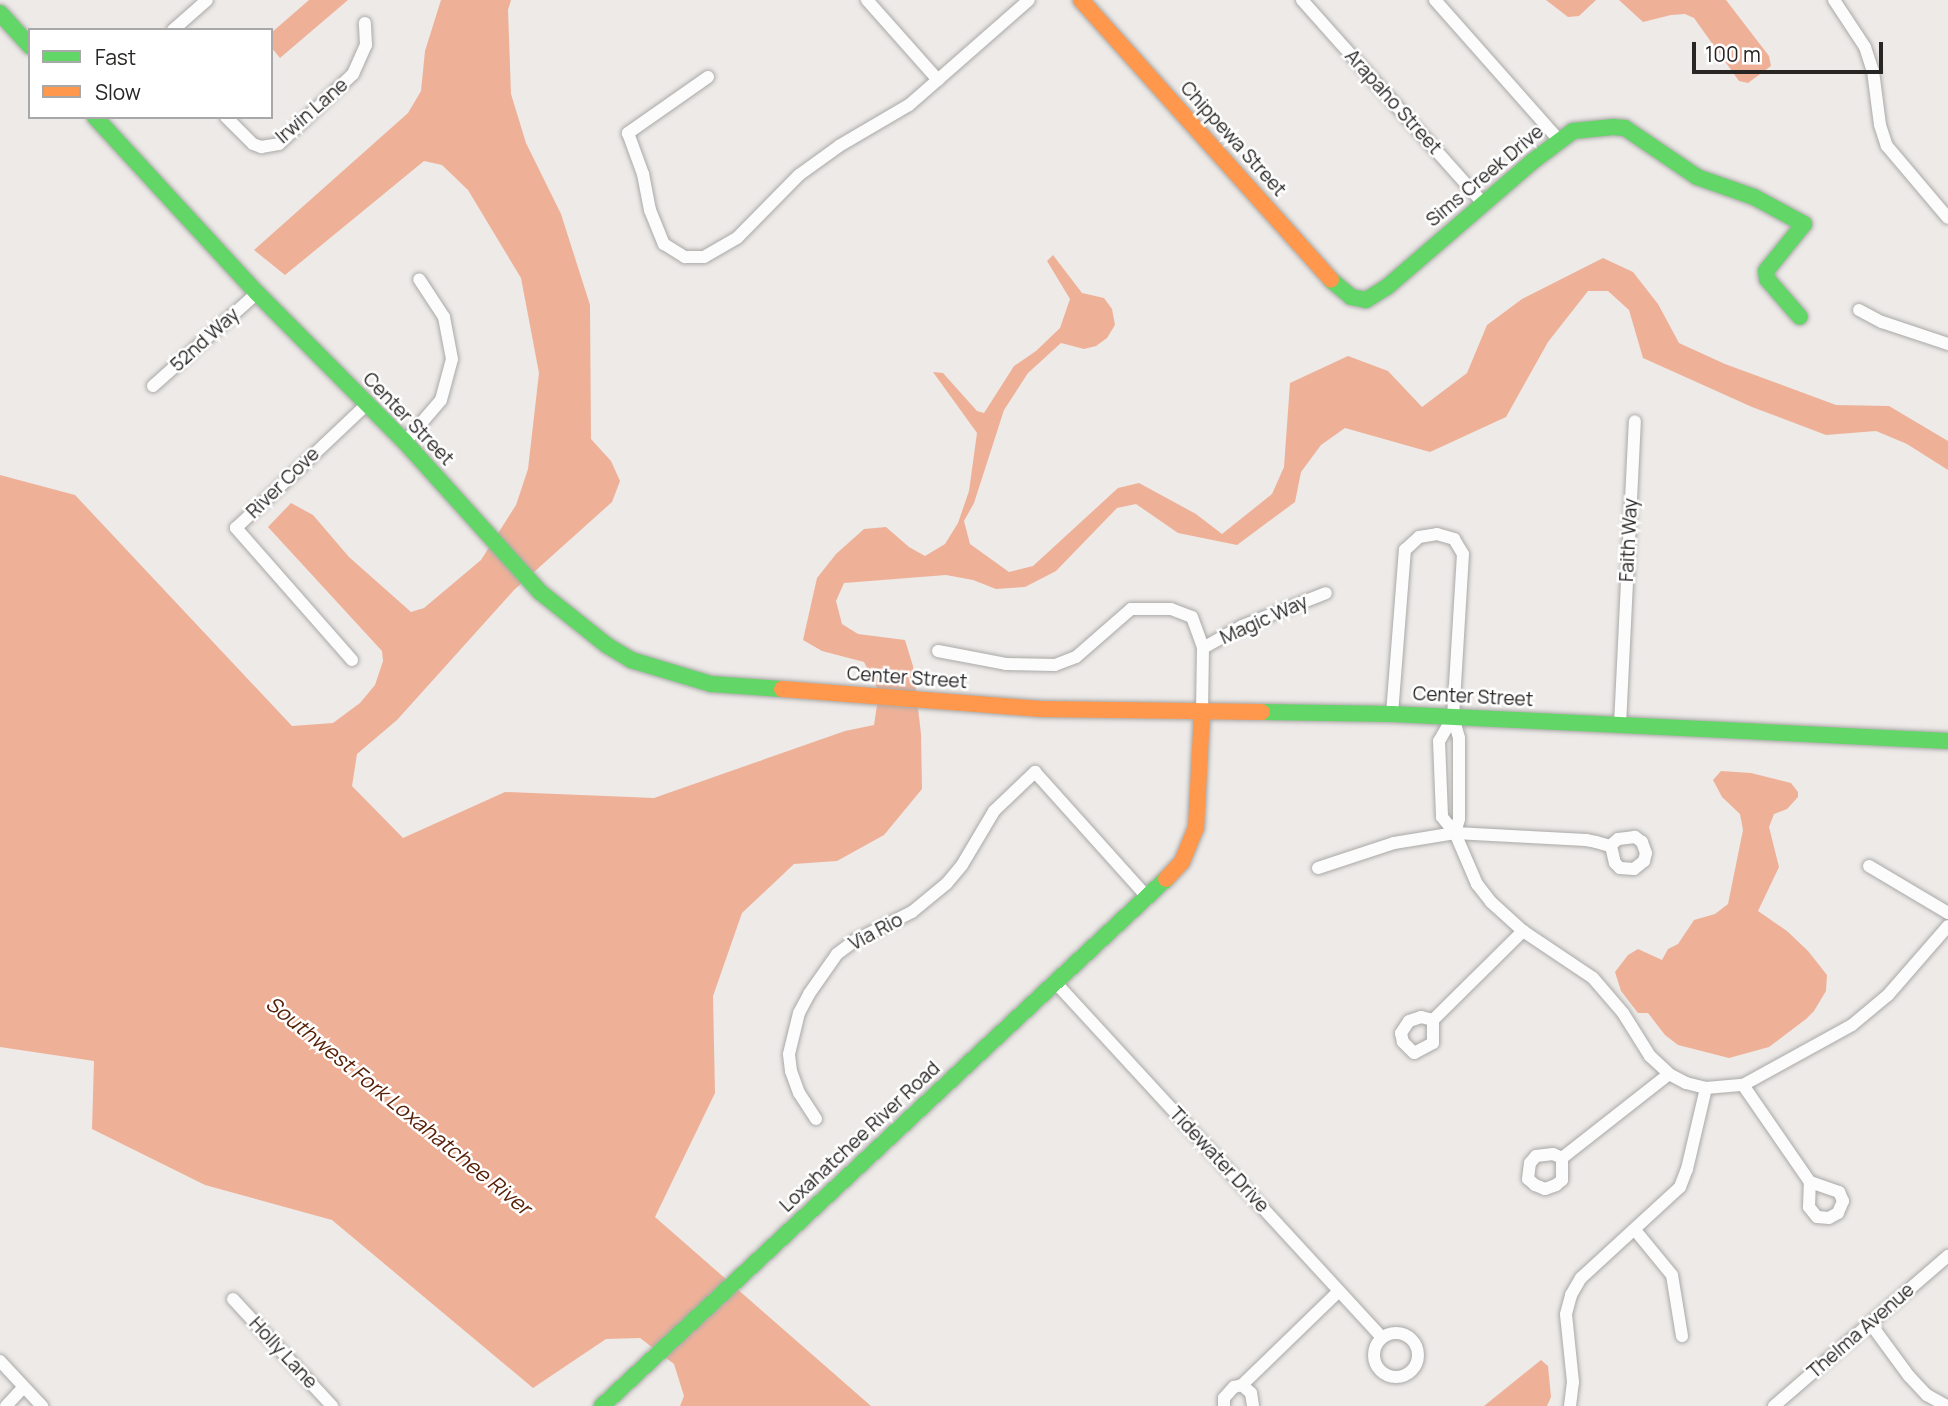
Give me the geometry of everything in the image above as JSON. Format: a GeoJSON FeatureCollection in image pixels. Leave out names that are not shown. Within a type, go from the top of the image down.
{"type":"FeatureCollection","features":[{"type":"Feature","properties":{"kind":"street"},"geometry":{"type":"LineString","coordinates":[[175,28],[207,0]]}},
{"type":"Feature","properties":{"kind":"street"},"geometry":{"type":"LineString","coordinates":[[867,0],[938,80]]}},
{"type":"Feature","properties":{"kind":"street"},"geometry":{"type":"LineString","coordinates":[[708,77],[628,133],[643,174],[650,211],[664,244],[685,257],[704,257],[738,237],[799,175],[847,141],[909,105],[1029,0]]}},
{"type":"Feature","properties":{"kind":"street","name":"Chippewa Street"},"geometry":{"type":"LineString","coordinates":[[1081,0],[1341,290],[1359,299]]}},
{"type":"Feature","properties":{"kind":"street","name":"Arapaho Street"},"geometry":{"type":"LineString","coordinates":[[1302,0],[1484,204]]}},
{"type":"Feature","properties":{"kind":"street"},"geometry":{"type":"LineString","coordinates":[[1435,0],[1559,140]]}},
{"type":"Feature","properties":{"kind":"street"},"geometry":{"type":"LineString","coordinates":[[1834,0],[1865,47],[1873,71],[1880,125],[1887,146],[1948,218]]}},
{"type":"Feature","properties":{"kind":"street"},"geometry":{"type":"LineString","coordinates":[[0,13],[28,44]]}},
{"type":"Feature","properties":{"kind":"street","name":"Irwin Lane"},"geometry":{"type":"LineString","coordinates":[[228,119],[253,144],[261,147],[279,144],[353,74],[366,45],[365,23]]}},
{"type":"Feature","properties":{"kind":"street","name":"Center Street"},"geometry":{"type":"LineString","coordinates":[[97,119],[257,293],[405,442],[531,581],[577,624],[632,660],[711,684],[1041,709],[1392,714],[1948,741]]}},
{"type":"Feature","properties":{"kind":"street","name":"Sims Creek Drive"},"geometry":{"type":"LineString","coordinates":[[1359,299],[1373,297],[1387,287],[1559,140],[1573,131],[1587,128],[1625,128],[1697,177],[1767,202],[1804,224],[1766,271],[1767,279],[1800,317]]}},
{"type":"Feature","properties":{"kind":"street"},"geometry":{"type":"LineString","coordinates":[[405,442],[440,400],[452,359],[444,317],[419,279]]}},
{"type":"Feature","properties":{"kind":"street","name":"52nd Way"},"geometry":{"type":"LineString","coordinates":[[153,386],[257,293]]}},
{"type":"Feature","properties":{"kind":"street"},"geometry":{"type":"LineString","coordinates":[[1859,310],[1882,322],[1948,344]]}},
{"type":"Feature","properties":{"kind":"street","name":"River Cove"},"geometry":{"type":"LineString","coordinates":[[352,660],[236,528],[366,405]]}},
{"type":"Feature","properties":{"kind":"street","name":"Faith Way"},"geometry":{"type":"LineString","coordinates":[[1620,725],[1635,421]]}},
{"type":"Feature","properties":{"kind":"street"},"geometry":{"type":"LineString","coordinates":[[1392,714],[1405,550],[1419,537],[1437,534],[1454,539],[1463,554],[1453,717],[1459,738],[1460,819],[1454,833]]}},
{"type":"Feature","properties":{"kind":"street","name":"Magic Way"},"geometry":{"type":"LineString","coordinates":[[1203,648],[1242,626],[1326,593]]}},
{"type":"Feature","properties":{"kind":"street"},"geometry":{"type":"LineString","coordinates":[[938,651],[1006,664],[1055,665],[1076,657],[1132,609],[1171,609],[1192,617],[1203,648],[1202,713]]}},
{"type":"Feature","properties":{"kind":"street","name":"Loxahatchee River Road"},"geometry":{"type":"LineString","coordinates":[[602,1406],[1148,898],[1182,862],[1196,828],[1202,713]]}},
{"type":"Feature","properties":{"kind":"street"},"geometry":{"type":"LineString","coordinates":[[1453,717],[1439,741],[1438,774],[1442,817],[1454,833],[1478,884],[1491,902],[1523,931],[1593,978],[1623,1013],[1650,1056],[1669,1073],[1706,1088],[1743,1085],[1841,1031],[1874,1008],[1948,926]]}},
{"type":"Feature","properties":{"kind":"street","name":"Via Rio"},"geometry":{"type":"LineString","coordinates":[[816,1118],[799,1093],[790,1071],[789,1054],[793,1033],[809,994],[837,954],[854,941],[912,912],[947,883],[962,865],[994,811],[1035,772],[1148,898]]}},
{"type":"Feature","properties":{"kind":"street"},"geometry":{"type":"LineString","coordinates":[[1318,868],[1394,843],[1454,833],[1586,840],[1610,846]]}},
{"type":"Feature","properties":{"kind":"street"},"geometry":{"type":"LineString","coordinates":[[1869,866],[1948,913]]}},
{"type":"Feature","properties":{"kind":"street"},"geometry":{"type":"LineString","coordinates":[[1433,1020],[1523,931]]}},
{"type":"Feature","properties":{"kind":"street","name":"Tidewater Drive"},"geometry":{"type":"LineString","coordinates":[[1056,983],[1381,1336]]}},
{"type":"Feature","properties":{"kind":"street"},"geometry":{"type":"LineString","coordinates":[[1562,1158],[1669,1073]]}},
{"type":"Feature","properties":{"kind":"street"},"geometry":{"type":"LineString","coordinates":[[1743,1085],[1810,1182]]}},
{"type":"Feature","properties":{"kind":"street"},"geometry":{"type":"LineString","coordinates":[[1570,1406],[1573,1382],[1566,1314],[1571,1295],[1581,1278],[1680,1187],[1706,1088]]}},
{"type":"Feature","properties":{"kind":"street"},"geometry":{"type":"LineString","coordinates":[[1635,1230],[1672,1275],[1682,1336]]}},
{"type":"Feature","properties":{"kind":"street","name":"Thelma Avenue"},"geometry":{"type":"LineString","coordinates":[[1774,1406],[1948,1256]]}},
{"type":"Feature","properties":{"kind":"street"},"geometry":{"type":"LineString","coordinates":[[1224,1406],[1224,1398],[1234,1387],[1242,1384],[1339,1291]]}},
{"type":"Feature","properties":{"kind":"street","name":"Holly Lane"},"geometry":{"type":"LineString","coordinates":[[233,1299],[332,1406]]}},
{"type":"Feature","properties":{"kind":"street"},"geometry":{"type":"LineString","coordinates":[[1870,1323],[1927,1395],[1947,1406]]}},
{"type":"Feature","properties":{"kind":"street"},"geometry":{"type":"LineString","coordinates":[[0,1360],[42,1406]]}},
{"type":"Feature","properties":{"kind":"street"},"geometry":{"type":"LineString","coordinates":[[1242,1384],[1251,1393],[1254,1406]]}},
{"type":"Feature","properties":{"kind":"street"},"geometry":{"type":"LineString","coordinates":[[6,1406],[24,1387]]}},
{"type":"Feature","properties":{"kind":"street"},"geometry":{"type":"LineString","coordinates":[[1918,1406],[1927,1395]]}},
{"type":"Feature","properties":{"kind":"water"},"geometry":{"type":"Polygon","coordinates":[[[309,0],[348,0],[280,58],[273,49],[273,31],[309,0]]]}},
{"type":"Feature","properties":{"kind":"water","name":"Southwest Fork Loxahatchee River"},"geometry":{"type":"Polygon","coordinates":[[[441,0],[511,0],[508,10],[511,94],[526,143],[561,214],[590,305],[591,439],[611,461],[620,481],[612,502],[514,590],[397,720],[357,754],[352,786],[403,838],[505,792],[654,798],[845,731],[874,725],[879,692],[864,662],[822,651],[803,640],[817,578],[836,554],[864,529],[886,527],[909,547],[925,556],[945,544],[958,523],[969,491],[977,433],[933,372],[943,373],[977,411],[984,413],[1014,366],[1036,351],[1060,328],[1070,299],[1047,261],[1053,255],[1082,293],[1104,298],[1112,309],[1115,325],[1107,338],[1096,346],[1084,349],[1061,343],[1028,373],[1004,410],[974,503],[964,521],[970,544],[1009,572],[1033,566],[1118,488],[1139,483],[1196,514],[1222,534],[1272,494],[1284,467],[1290,383],[1348,356],[1388,371],[1422,407],[1467,373],[1487,325],[1522,299],[1603,258],[1633,272],[1658,304],[1679,343],[1725,364],[1836,405],[1889,406],[1948,441],[1948,470],[1907,444],[1876,431],[1826,435],[1752,407],[1643,358],[1629,310],[1608,291],[1588,291],[1548,342],[1506,417],[1430,452],[1345,428],[1321,445],[1301,472],[1295,502],[1237,545],[1178,533],[1136,504],[1117,508],[1056,571],[1025,587],[996,589],[973,580],[946,575],[844,583],[836,601],[842,624],[858,634],[905,640],[913,666],[921,734],[922,789],[884,835],[837,861],[794,864],[742,913],[713,996],[715,1093],[655,1217],[871,1406],[680,1406],[684,1396],[674,1364],[640,1338],[606,1339],[533,1388],[332,1220],[205,1185],[92,1129],[94,1061],[0,1047],[0,475],[75,495],[292,726],[333,723],[360,703],[375,685],[383,661],[382,651],[268,527],[291,503],[313,515],[349,557],[411,612],[424,608],[481,560],[516,505],[528,469],[539,373],[521,278],[468,190],[442,165],[424,161],[285,275],[254,250],[408,113],[421,91],[425,51],[441,0]]]}},
{"type":"Feature","properties":{"kind":"water"},"geometry":{"type":"Polygon","coordinates":[[[1546,0],[1596,0],[1579,16],[1568,17],[1546,0]]]}},
{"type":"Feature","properties":{"kind":"water"},"geometry":{"type":"Polygon","coordinates":[[[1619,0],[1726,0],[1769,56],[1771,66],[1748,83],[1739,81],[1694,18],[1685,14],[1671,15],[1643,22],[1619,0]]]}},
{"type":"Feature","properties":{"kind":"water"},"geometry":{"type":"Polygon","coordinates":[[[1721,771],[1751,773],[1791,783],[1798,792],[1798,797],[1787,809],[1774,814],[1769,827],[1779,867],[1758,911],[1787,931],[1827,975],[1826,991],[1806,1019],[1769,1047],[1729,1058],[1678,1045],[1665,1035],[1648,1013],[1638,1013],[1621,991],[1615,972],[1628,955],[1638,949],[1662,960],[1668,949],[1678,944],[1694,920],[1715,914],[1728,904],[1743,830],[1740,814],[1722,797],[1713,780],[1721,771]]]}},
{"type":"Feature","properties":{"kind":"water"},"geometry":{"type":"Polygon","coordinates":[[[1541,1360],[1548,1366],[1551,1397],[1547,1406],[1484,1406],[1541,1360]]]}},
{"type":"Feature","properties":{"kind":"traffic: fast"},"geometry":{"type":"LineString","coordinates":[[0,13],[28,44]]}},
{"type":"Feature","properties":{"kind":"traffic: fast"},"geometry":{"type":"LineString","coordinates":[[97,119],[257,293],[405,442],[540,592],[608,646],[631,660],[711,684],[782,689]]}},
{"type":"Feature","properties":{"kind":"traffic: fast"},"geometry":{"type":"LineString","coordinates":[[1331,280],[1351,297],[1366,300],[1387,287],[1533,161],[1573,131],[1613,127],[1625,128],[1697,177],[1754,197],[1804,224],[1766,271],[1767,279],[1800,317]]}},
{"type":"Feature","properties":{"kind":"traffic: fast"},"geometry":{"type":"LineString","coordinates":[[1262,712],[1392,714],[1948,741]]}},
{"type":"Feature","properties":{"kind":"traffic: fast"},"geometry":{"type":"LineString","coordinates":[[602,1406],[1166,879]]}},
{"type":"Feature","properties":{"kind":"traffic: slow"},"geometry":{"type":"LineString","coordinates":[[1081,0],[1331,280]]}},
{"type":"Feature","properties":{"kind":"traffic: slow"},"geometry":{"type":"LineString","coordinates":[[782,689],[1041,709],[1262,712]]}},
{"type":"Feature","properties":{"kind":"traffic: slow"},"geometry":{"type":"LineString","coordinates":[[1166,879],[1182,862],[1196,828],[1202,713]]}}]}
